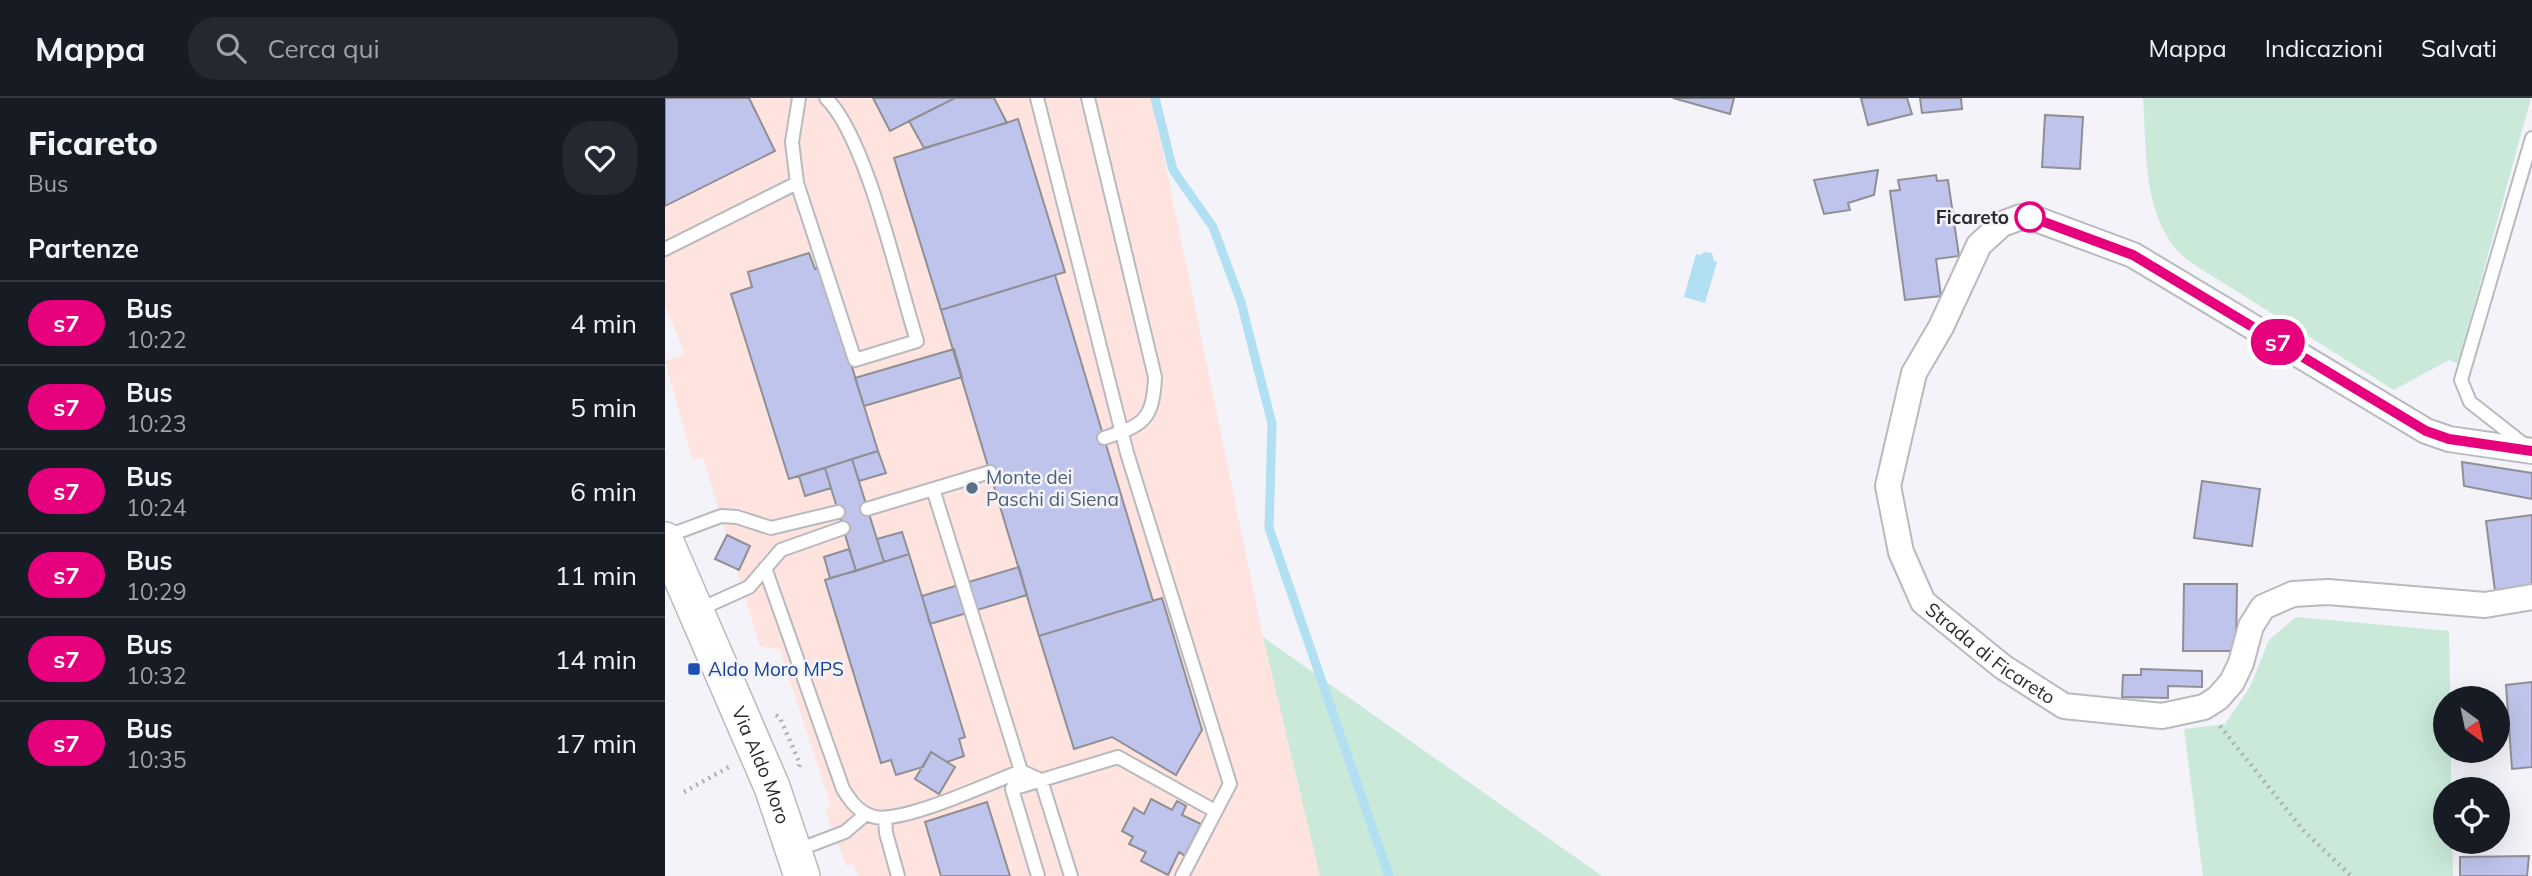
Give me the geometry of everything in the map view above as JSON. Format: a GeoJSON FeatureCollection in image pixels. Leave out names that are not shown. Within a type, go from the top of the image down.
{"type":"FeatureCollection","features":[{"type":"Feature","properties":{"kind":"street","name":"Strada di Ficareto"},"geometry":{"type":"LineString","coordinates":[[2532,451],[2449,439],[2426,431],[2156,269],[2112,246],[2028,216],[2002,224],[1979,245],[1941,327],[1914,373],[1888,486],[1901,552],[1923,602],[2003,667],[2064,706],[2162,716],[2188,713],[2204,706],[2218,698],[2232,682],[2241,663],[2251,626],[2263,607],[2280,597],[2328,592],[2485,605],[2532,597]]}},
{"type":"Feature","properties":{"kind":"street","name":"Via Aldo Moro"},"geometry":{"type":"LineString","coordinates":[[665,539],[772,788],[798,864]]}},
{"type":"Feature","properties":{"kind":"lane"},"geometry":{"type":"LineString","coordinates":[[799,98],[792,142],[797,183],[855,360],[917,341],[861,159],[843,121],[826,98]]}},
{"type":"Feature","properties":{"kind":"lane"},"geometry":{"type":"LineString","coordinates":[[1037,98],[1122,432],[1230,784],[1182,876]]}},
{"type":"Feature","properties":{"kind":"lane"},"geometry":{"type":"LineString","coordinates":[[1088,98],[1155,377],[1154,397],[1141,424],[1104,438]]}},
{"type":"Feature","properties":{"kind":"lane"},"geometry":{"type":"LineString","coordinates":[[2532,138],[2461,380],[2470,402],[2532,451]]}},
{"type":"Feature","properties":{"kind":"lane"},"geometry":{"type":"LineString","coordinates":[[665,249],[797,183]]}},
{"type":"Feature","properties":{"kind":"lane"},"geometry":{"type":"LineString","coordinates":[[867,509],[990,472]]}},
{"type":"Feature","properties":{"kind":"lane"},"geometry":{"type":"LineString","coordinates":[[933,489],[1021,771],[1012,789],[1038,876]]}},
{"type":"Feature","properties":{"kind":"lane"},"geometry":{"type":"LineString","coordinates":[[665,539],[721,516],[737,517],[771,528],[838,512]]}},
{"type":"Feature","properties":{"kind":"lane"},"geometry":{"type":"LineString","coordinates":[[697,610],[749,587],[781,550],[843,528]]}},
{"type":"Feature","properties":{"kind":"lane"},"geometry":{"type":"LineString","coordinates":[[765,568],[842,789],[850,802],[866,814],[885,818],[906,814],[1021,771],[1041,780],[1071,876]]}},
{"type":"Feature","properties":{"kind":"lane"},"geometry":{"type":"LineString","coordinates":[[1012,789],[1118,757],[1215,811]]}},
{"type":"Feature","properties":{"kind":"lane"},"geometry":{"type":"LineString","coordinates":[[798,864],[866,814]]}},
{"type":"Feature","properties":{"kind":"lane"},"geometry":{"type":"LineString","coordinates":[[885,818],[886,833],[898,876]]}},
{"type":"Feature","properties":{"kind":"path"},"geometry":{"type":"LineString","coordinates":[[2204,706],[2303,830],[2351,876]]}},
{"type":"Feature","properties":{"kind":"path"},"geometry":{"type":"LineString","coordinates":[[684,792],[739,761]]}},
{"type":"Feature","properties":{"kind":"shaded area","name":"Monte dei Paschi di Siena"},"geometry":{"type":"Polygon","coordinates":[[[665,98],[1152,98],[1263,637],[1320,876],[859,876],[853,864],[846,866],[825,809],[831,806],[780,650],[760,646],[703,457],[693,460],[665,361],[685,354],[665,306],[665,98]]]}},
{"type":"Feature","properties":{"kind":"green space"},"geometry":{"type":"Polygon","coordinates":[[[2143,98],[2531,98],[2458,364],[2449,360],[2394,390],[2187,260],[2172,244],[2154,206],[2147,163],[2143,98]]]}},
{"type":"Feature","properties":{"kind":"green space"},"geometry":{"type":"Polygon","coordinates":[[[2296,617],[2449,631],[2450,686],[2433,686],[2433,763],[2451,763],[2451,777],[2433,777],[2433,854],[2452,854],[2453,876],[2203,876],[2184,729],[2225,724],[2250,687],[2269,640],[2296,617]]]}},
{"type":"Feature","properties":{"kind":"green space"},"geometry":{"type":"Polygon","coordinates":[[[1263,637],[1602,876],[1320,876],[1263,637]]]}},
{"type":"Feature","properties":{"kind":"water"},"geometry":{"type":"Polygon","coordinates":[[[1704,252],[1712,253],[1714,261],[1717,262],[1705,303],[1684,297],[1696,254],[1701,255],[1704,252]]]}},
{"type":"Feature","properties":{"kind":"building"},"geometry":{"type":"Polygon","coordinates":[[[665,98],[749,98],[775,151],[665,206],[665,98]]]}},
{"type":"Feature","properties":{"kind":"building"},"geometry":{"type":"Polygon","coordinates":[[[873,98],[955,98],[890,131],[873,98]]]}},
{"type":"Feature","properties":{"kind":"building"},"geometry":{"type":"Polygon","coordinates":[[[955,98],[994,98],[1007,123],[924,148],[909,121],[955,98]]]}},
{"type":"Feature","properties":{"kind":"building"},"geometry":{"type":"Polygon","coordinates":[[[1673,98],[1734,98],[1730,114],[1673,98]]]}},
{"type":"Feature","properties":{"kind":"building"},"geometry":{"type":"Polygon","coordinates":[[[1861,98],[1907,98],[1912,114],[1868,125],[1861,98]]]}},
{"type":"Feature","properties":{"kind":"building"},"geometry":{"type":"Polygon","coordinates":[[[1920,98],[1961,98],[1962,109],[1922,113],[1920,98]]]}},
{"type":"Feature","properties":{"kind":"building"},"geometry":{"type":"Polygon","coordinates":[[[2045,115],[2083,117],[2080,169],[2042,167],[2045,115]]]}},
{"type":"Feature","properties":{"kind":"building"},"geometry":{"type":"Polygon","coordinates":[[[1018,119],[1065,272],[941,310],[894,158],[1018,119]]]}},
{"type":"Feature","properties":{"kind":"building"},"geometry":{"type":"Polygon","coordinates":[[[1878,170],[1874,195],[1848,203],[1850,210],[1824,214],[1814,180],[1878,170]]]}},
{"type":"Feature","properties":{"kind":"building"},"geometry":{"type":"Polygon","coordinates":[[[1936,175],[1937,181],[1948,180],[1959,256],[1936,259],[1941,296],[1905,300],[1890,191],[1900,190],[1898,180],[1936,175]]]}},
{"type":"Feature","properties":{"kind":"building"},"geometry":{"type":"Polygon","coordinates":[[[809,253],[815,269],[821,267],[878,451],[789,479],[731,294],[752,287],[748,272],[809,253]]]}},
{"type":"Feature","properties":{"kind":"building"},"geometry":{"type":"Polygon","coordinates":[[[1055,275],[1153,601],[1039,636],[941,310],[1055,275]]]}},
{"type":"Feature","properties":{"kind":"building"},"geometry":{"type":"Polygon","coordinates":[[[954,349],[962,377],[864,406],[855,378],[954,349]]]}},
{"type":"Feature","properties":{"kind":"building"},"geometry":{"type":"Polygon","coordinates":[[[878,451],[886,473],[859,481],[852,459],[878,451]]]}},
{"type":"Feature","properties":{"kind":"building"},"geometry":{"type":"Polygon","coordinates":[[[852,459],[884,562],[856,571],[825,468],[852,459]]]}},
{"type":"Feature","properties":{"kind":"building"},"geometry":{"type":"Polygon","coordinates":[[[2462,462],[2532,473],[2532,499],[2464,486],[2462,462]]]}},
{"type":"Feature","properties":{"kind":"building"},"geometry":{"type":"Polygon","coordinates":[[[825,468],[831,488],[805,496],[799,476],[825,468]]]}},
{"type":"Feature","properties":{"kind":"building"},"geometry":{"type":"Polygon","coordinates":[[[2202,481],[2260,489],[2252,546],[2194,538],[2202,481]]]}},
{"type":"Feature","properties":{"kind":"building"},"geometry":{"type":"Polygon","coordinates":[[[2532,515],[2532,586],[2495,591],[2486,521],[2532,515]]]}},
{"type":"Feature","properties":{"kind":"building"},"geometry":{"type":"Polygon","coordinates":[[[902,532],[909,554],[884,562],[877,539],[902,532]]]}},
{"type":"Feature","properties":{"kind":"building"},"geometry":{"type":"Polygon","coordinates":[[[727,535],[750,546],[739,570],[715,559],[727,535]]]}},
{"type":"Feature","properties":{"kind":"building"},"geometry":{"type":"Polygon","coordinates":[[[849,549],[856,571],[830,578],[824,557],[849,549]]]}},
{"type":"Feature","properties":{"kind":"building"},"geometry":{"type":"Polygon","coordinates":[[[909,554],[965,737],[959,739],[964,756],[947,762],[931,752],[923,767],[896,775],[891,760],[881,763],[825,580],[909,554]]]}},
{"type":"Feature","properties":{"kind":"building"},"geometry":{"type":"Polygon","coordinates":[[[1019,567],[1027,595],[930,624],[922,596],[1019,567]]]}},
{"type":"Feature","properties":{"kind":"building"},"geometry":{"type":"Polygon","coordinates":[[[2184,584],[2237,584],[2236,651],[2183,651],[2184,584]]]}},
{"type":"Feature","properties":{"kind":"building"},"geometry":{"type":"Polygon","coordinates":[[[1162,598],[1202,730],[1176,775],[1112,737],[1074,749],[1039,636],[1162,598]]]}},
{"type":"Feature","properties":{"kind":"building"},"geometry":{"type":"Polygon","coordinates":[[[2141,669],[2202,671],[2202,687],[2168,686],[2168,698],[2122,697],[2123,675],[2141,675],[2141,669]]]}},
{"type":"Feature","properties":{"kind":"building"},"geometry":{"type":"Polygon","coordinates":[[[2532,682],[2532,767],[2512,769],[2510,686],[2506,685],[2532,682]]]}},
{"type":"Feature","properties":{"kind":"building"},"geometry":{"type":"Polygon","coordinates":[[[931,752],[955,767],[939,794],[915,779],[931,752]]]}},
{"type":"Feature","properties":{"kind":"building"},"geometry":{"type":"Polygon","coordinates":[[[1151,799],[1172,810],[1177,801],[1186,806],[1182,815],[1201,824],[1185,856],[1179,852],[1168,875],[1141,861],[1146,852],[1129,844],[1133,837],[1122,831],[1134,808],[1144,814],[1151,799]]]}},
{"type":"Feature","properties":{"kind":"building"},"geometry":{"type":"Polygon","coordinates":[[[987,802],[1010,876],[941,876],[925,822],[987,802]]]}},
{"type":"Feature","properties":{"kind":"building"},"geometry":{"type":"Polygon","coordinates":[[[2529,856],[2527,876],[2460,876],[2460,857],[2529,856]]]}},
{"type":"Feature","properties":{"kind":"waterway"},"geometry":{"type":"LineString","coordinates":[[1155,98],[1173,170],[1213,227],[1241,302],[1272,424],[1269,528],[1389,876]]}},
{"type":"Feature","properties":{"kind":"bus line","name":"s7"},"geometry":{"type":"LineString","coordinates":[[2028,216],[2133,255],[2426,431],[2449,439],[2532,451]]}},
{"type":"Feature","properties":{"kind":"place","name":"Ficareto"},"geometry":{"type":"Point","coordinates":[2030,217]}},
{"type":"Feature","properties":{"kind":"place","name":"Monte dei Paschi di Siena"},"geometry":{"type":"Point","coordinates":[972,488]}},
{"type":"Feature","properties":{"kind":"place","name":"Aldo Moro MPS"},"geometry":{"type":"Point","coordinates":[694,669]}}]}
